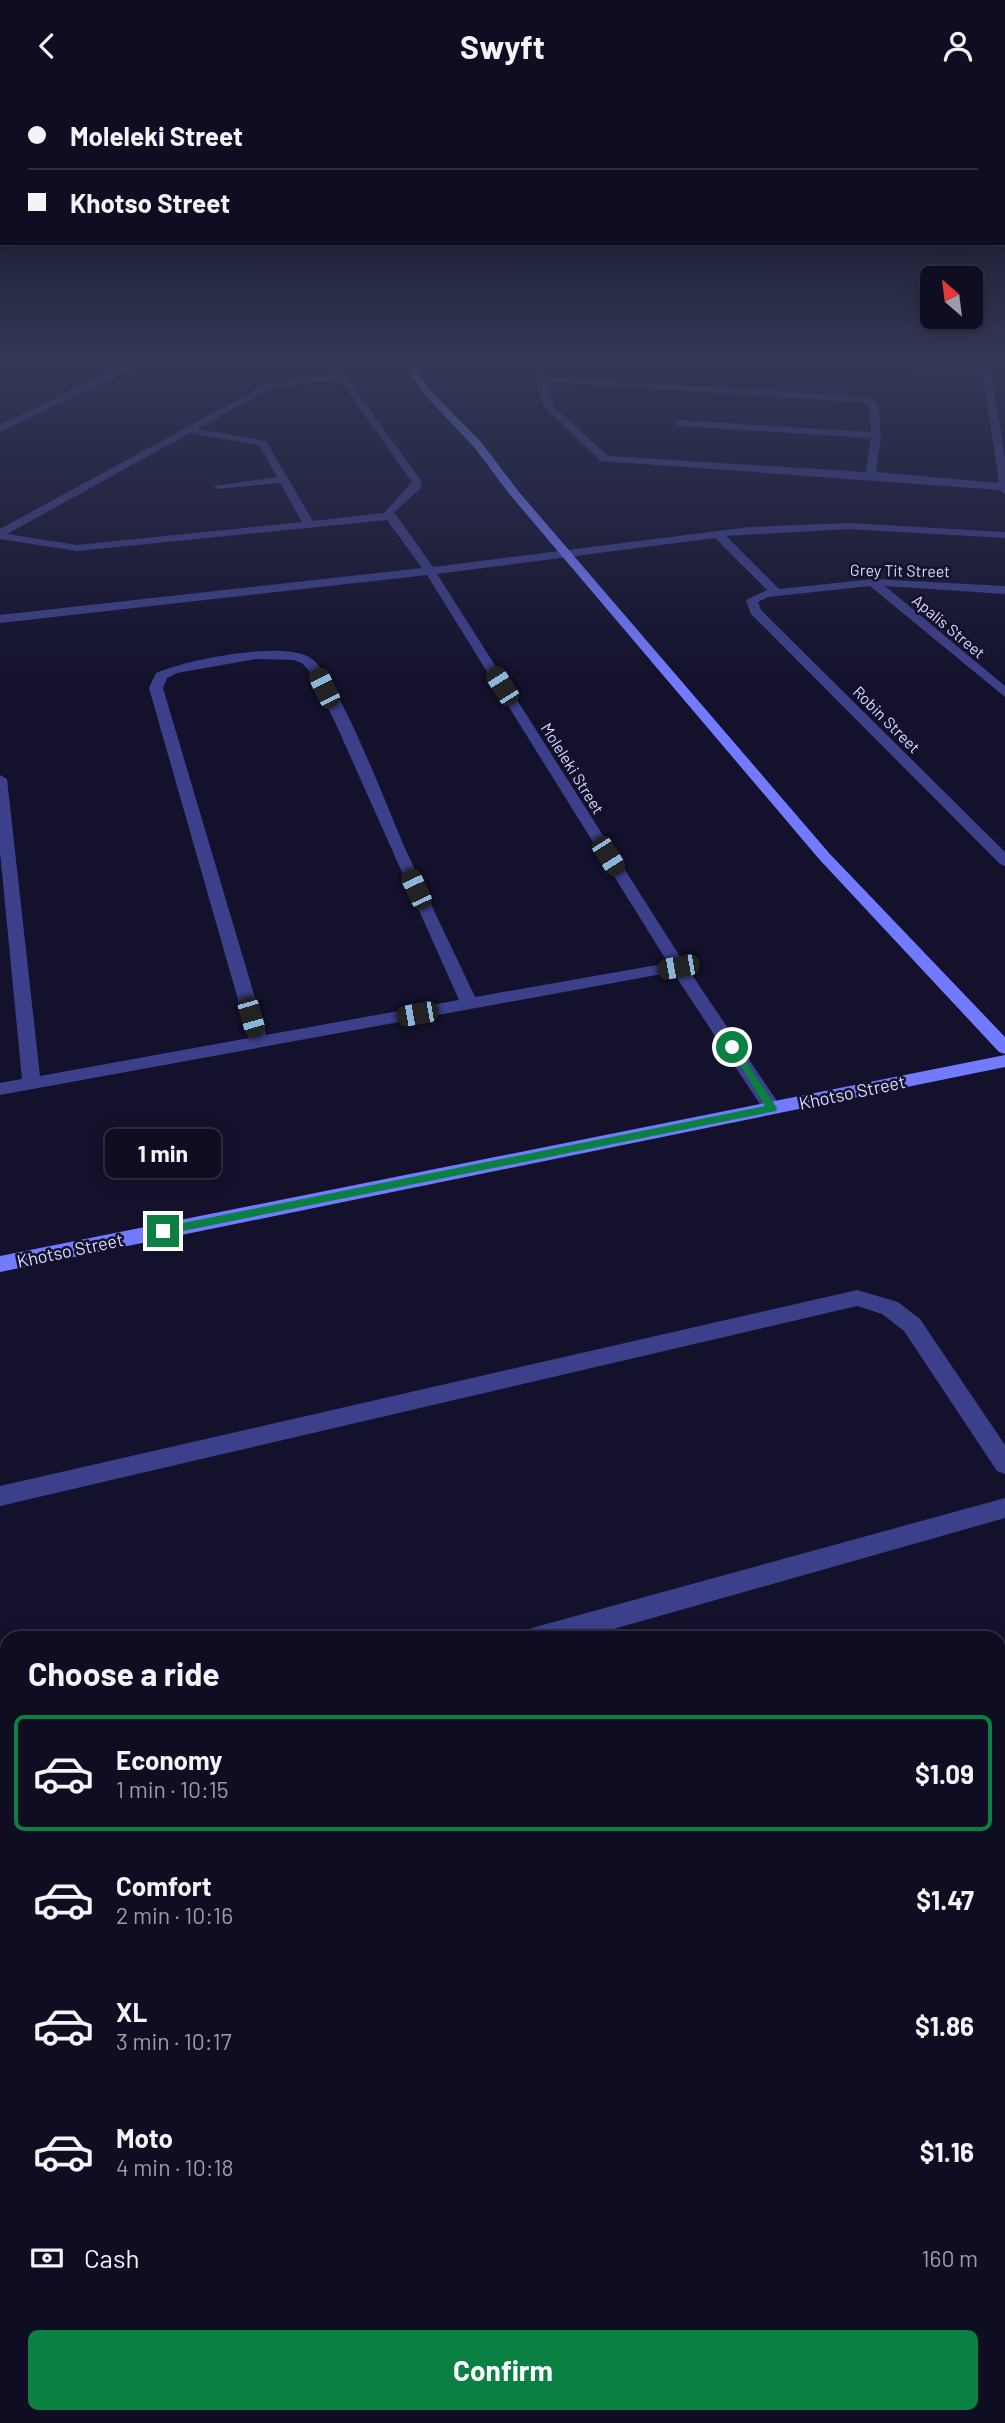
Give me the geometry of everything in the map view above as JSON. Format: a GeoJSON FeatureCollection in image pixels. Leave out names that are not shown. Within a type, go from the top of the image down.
{"type":"FeatureCollection","features":[{"type":"Feature","properties":{"kind":"street"},"geometry":{"type":"LineString","coordinates":[[0,534],[120,468]]}},
{"type":"Feature","properties":{"kind":"street"},"geometry":{"type":"LineString","coordinates":[[279,468],[310,524]]}},
{"type":"Feature","properties":{"kind":"street"},"geometry":{"type":"LineString","coordinates":[[0,534],[77,548],[390,516],[389,510],[416,487],[417,482],[407,468]]}},
{"type":"Feature","properties":{"kind":"street"},"geometry":{"type":"LineString","coordinates":[[497,468],[824,856],[1005,1048]]}},
{"type":"Feature","properties":{"kind":"street"},"geometry":{"type":"LineString","coordinates":[[752,468],[871,475],[1005,489],[1002,468]]}},
{"type":"Feature","properties":{"kind":"street"},"geometry":{"type":"LineString","coordinates":[[871,475],[872,468]]}},
{"type":"Feature","properties":{"kind":"street"},"geometry":{"type":"LineString","coordinates":[[218,486],[286,479]]}},
{"type":"Feature","properties":{"kind":"street","name":"Moleleki Street"},"geometry":{"type":"LineString","coordinates":[[390,516],[430,571],[678,967],[772,1108]]}},
{"type":"Feature","properties":{"kind":"street"},"geometry":{"type":"LineString","coordinates":[[0,619],[430,571],[717,533],[849,526],[1005,535]]}},
{"type":"Feature","properties":{"kind":"street"},"geometry":{"type":"LineString","coordinates":[[717,533],[775,592]]}},
{"type":"Feature","properties":{"kind":"street","name":"Grey Tit Street"},"geometry":{"type":"LineString","coordinates":[[753,597],[775,592],[873,582],[1005,590]]}},
{"type":"Feature","properties":{"kind":"street","name":"Apalis Street"},"geometry":{"type":"LineString","coordinates":[[873,582],[1005,694]]}},
{"type":"Feature","properties":{"kind":"street","name":"Robin Street"},"geometry":{"type":"LineString","coordinates":[[753,597],[755,611],[1005,862]]}},
{"type":"Feature","properties":{"kind":"street"},"geometry":{"type":"LineString","coordinates":[[259,1042],[156,688],[161,676],[182,668],[277,654],[298,656],[314,667],[356,752],[470,1005]]}},
{"type":"Feature","properties":{"kind":"street"},"geometry":{"type":"LineString","coordinates":[[0,779],[32,1084]]}},
{"type":"Feature","properties":{"kind":"street"},"geometry":{"type":"LineString","coordinates":[[0,1089],[678,967]]}},
{"type":"Feature","properties":{"kind":"street","name":"Khotso Street"},"geometry":{"type":"LineString","coordinates":[[0,1264],[1005,1061]]}},
{"type":"Feature","properties":{"kind":"street"},"geometry":{"type":"LineString","coordinates":[[0,1496],[857,1298],[890,1308],[912,1325],[1005,1464]]}},
{"type":"Feature","properties":{"kind":"street"},"geometry":{"type":"LineString","coordinates":[[564,1631],[1005,1507]]}},
{"type":"Feature","properties":{"kind":"route"},"geometry":{"type":"LineString","coordinates":[[163,1231],[772,1108],[732,1047]]}}]}
